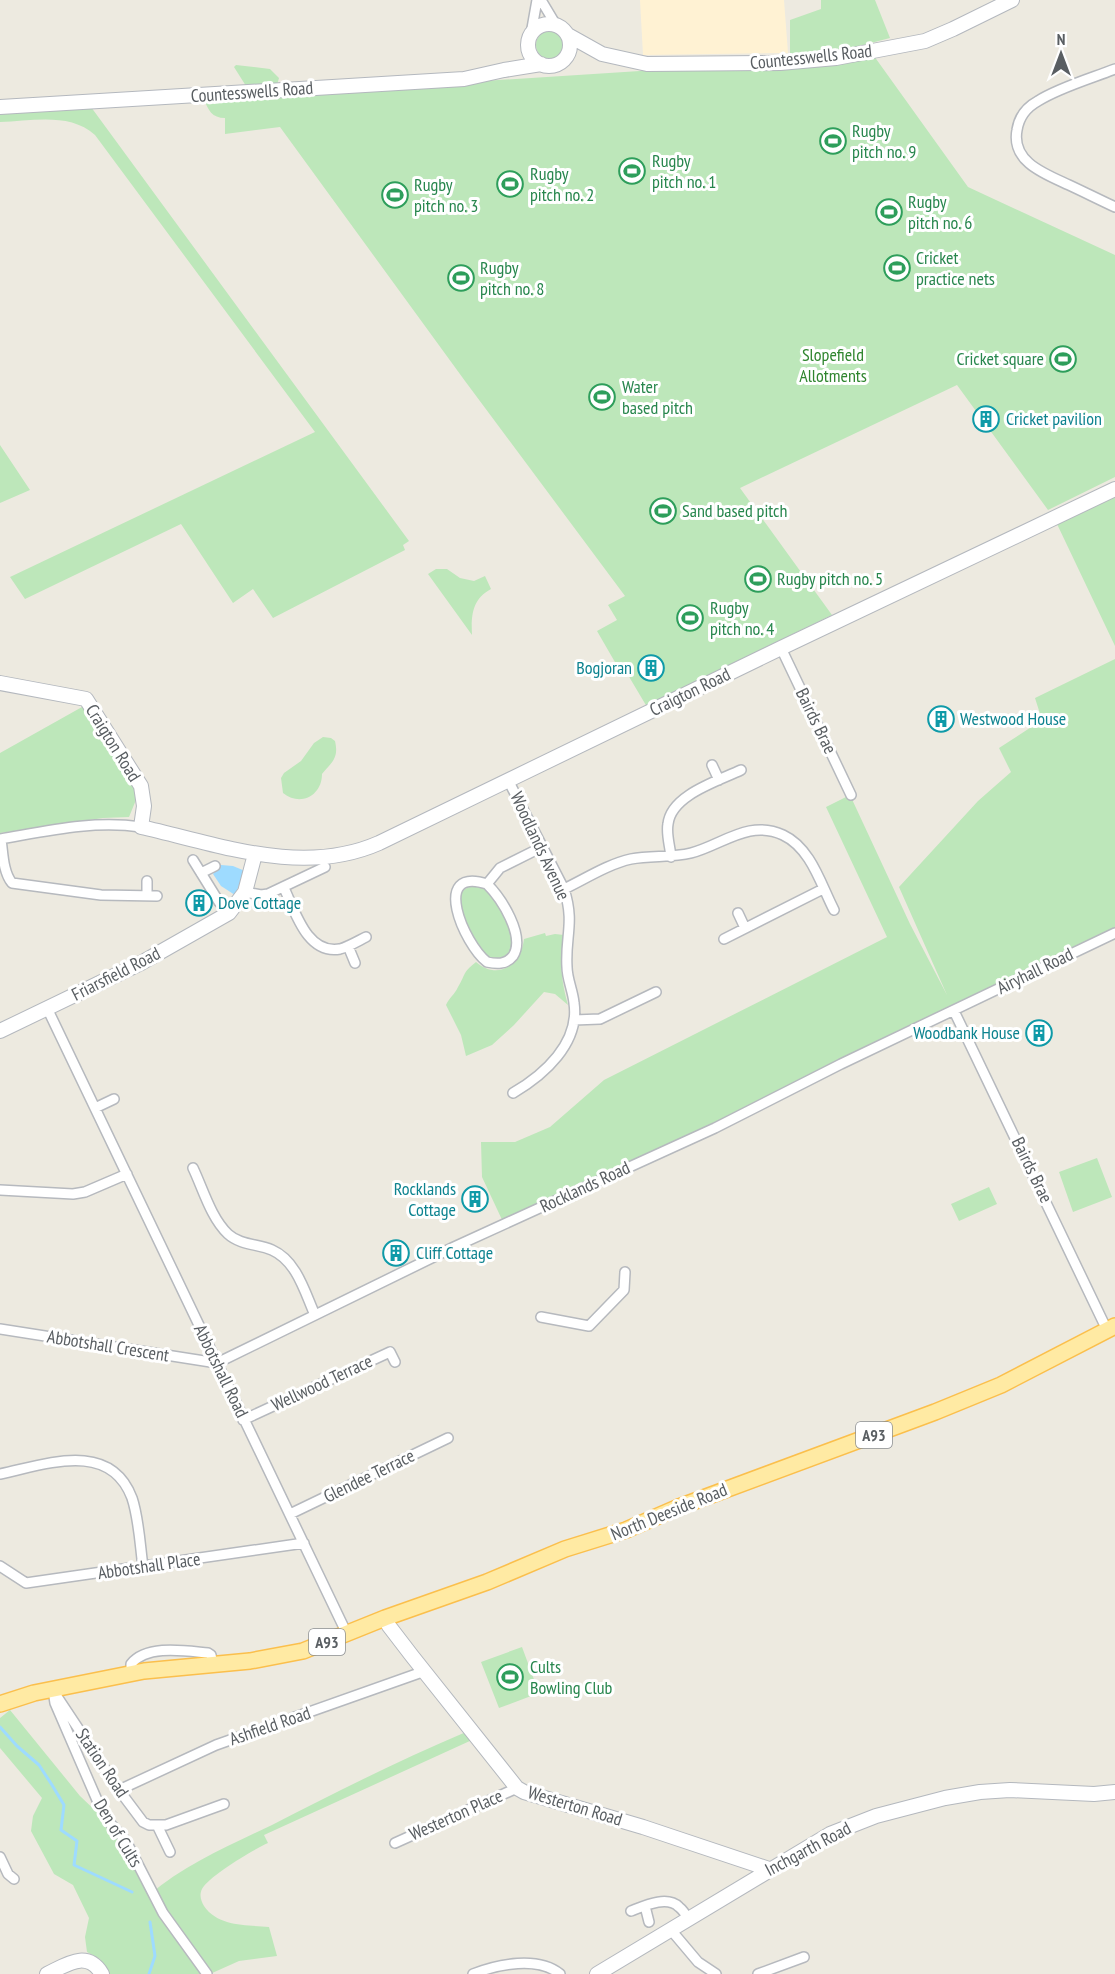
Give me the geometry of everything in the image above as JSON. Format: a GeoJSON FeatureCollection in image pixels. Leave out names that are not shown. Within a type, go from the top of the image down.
{"type":"FeatureCollection","features":[{"type":"Feature","properties":{"kind":"main road","name":"North Deeside Road"},"geometry":{"type":"LineString","coordinates":[[0,1704],[22,1696],[131,1673],[275,1658],[303,1651],[385,1617],[487,1582],[564,1549],[626,1530],[679,1507],[935,1412],[1000,1385],[1111,1328]]}},
{"type":"Feature","properties":{"kind":"street"},"geometry":{"type":"LineString","coordinates":[[539,0],[556,25],[568,35],[570,47],[565,58],[554,65],[541,64],[532,57],[530,40],[539,0]]}},
{"type":"Feature","properties":{"kind":"street","name":"Countesswells Road"},"geometry":{"type":"LineString","coordinates":[[565,58],[583,54],[602,54],[647,64],[669,66],[780,63],[836,58],[925,41],[1012,0]]}},
{"type":"Feature","properties":{"kind":"street"},"geometry":{"type":"LineString","coordinates":[[504,69],[542,25],[556,25]]}},
{"type":"Feature","properties":{"kind":"street","name":"Countesswells Road"},"geometry":{"type":"LineString","coordinates":[[568,35],[602,54]]}},
{"type":"Feature","properties":{"kind":"street","name":"Countesswells Road"},"geometry":{"type":"LineString","coordinates":[[0,107],[464,79],[504,69],[541,64]]}},
{"type":"Feature","properties":{"kind":"street"},"geometry":{"type":"LineString","coordinates":[[1115,69],[1037,101],[1025,110],[1018,123],[1016,137],[1019,151],[1038,171],[1115,207]]}},
{"type":"Feature","properties":{"kind":"street","name":"Craigton Road"},"geometry":{"type":"LineString","coordinates":[[0,683],[86,699],[141,786],[144,806],[141,827],[255,854],[284,857],[353,852],[368,848],[1115,489]]}},
{"type":"Feature","properties":{"kind":"street","name":"Bairds Brae"},"geometry":{"type":"LineString","coordinates":[[781,648],[851,795]]}},
{"type":"Feature","properties":{"kind":"street"},"geometry":{"type":"LineString","coordinates":[[712,765],[719,780]]}},
{"type":"Feature","properties":{"kind":"street"},"geometry":{"type":"LineString","coordinates":[[671,856],[668,823],[678,802],[741,770]]}},
{"type":"Feature","properties":{"kind":"street","name":"Woodlands Avenue"},"geometry":{"type":"LineString","coordinates":[[508,780],[564,889],[569,905],[571,922],[567,968],[574,1002],[574,1020],[565,1044],[548,1068],[533,1081],[513,1093]]}},
{"type":"Feature","properties":{"kind":"street"},"geometry":{"type":"LineString","coordinates":[[141,827],[104,824],[1,839],[6,871],[12,883],[101,896],[152,896],[147,881]]}},
{"type":"Feature","properties":{"kind":"street"},"geometry":{"type":"LineString","coordinates":[[564,889],[622,862],[640,857],[692,853],[737,833],[764,830],[783,835],[800,848],[812,864],[834,910]]}},
{"type":"Feature","properties":{"kind":"street"},"geometry":{"type":"LineString","coordinates":[[487,884],[500,868],[542,847]]}},
{"type":"Feature","properties":{"kind":"street"},"geometry":{"type":"LineString","coordinates":[[193,860],[219,902],[229,913],[245,892],[255,854]]}},
{"type":"Feature","properties":{"kind":"street"},"geometry":{"type":"LineString","coordinates":[[201,873],[215,866]]}},
{"type":"Feature","properties":{"kind":"street"},"geometry":{"type":"LineString","coordinates":[[245,892],[261,895],[284,888],[325,867]]}},
{"type":"Feature","properties":{"kind":"street"},"geometry":{"type":"LineString","coordinates":[[473,881],[487,884],[505,906],[515,931],[516,948],[509,960],[502,963],[487,962],[480,957],[470,944],[456,913],[458,889],[473,881]]}},
{"type":"Feature","properties":{"kind":"street"},"geometry":{"type":"LineString","coordinates":[[284,888],[311,940],[320,946],[341,949],[366,937]]}},
{"type":"Feature","properties":{"kind":"street"},"geometry":{"type":"LineString","coordinates":[[724,939],[823,889]]}},
{"type":"Feature","properties":{"kind":"street","name":"Friarsfield Road"},"geometry":{"type":"LineString","coordinates":[[0,1031],[141,963],[229,913]]}},
{"type":"Feature","properties":{"kind":"street"},"geometry":{"type":"LineString","coordinates":[[738,913],[745,928]]}},
{"type":"Feature","properties":{"kind":"street","name":"Airyhall Road"},"geometry":{"type":"LineString","coordinates":[[954,1011],[1115,933]]}},
{"type":"Feature","properties":{"kind":"street"},"geometry":{"type":"LineString","coordinates":[[348,946],[355,963]]}},
{"type":"Feature","properties":{"kind":"street"},"geometry":{"type":"LineString","coordinates":[[574,1020],[600,1019],[656,992]]}},
{"type":"Feature","properties":{"kind":"street","name":"Abbotshall Road"},"geometry":{"type":"LineString","coordinates":[[47,1008],[347,1634]]}},
{"type":"Feature","properties":{"kind":"street","name":"Bairds Brae"},"geometry":{"type":"LineString","coordinates":[[954,1011],[1111,1328]]}},
{"type":"Feature","properties":{"kind":"street","name":"Rocklands Road"},"geometry":{"type":"LineString","coordinates":[[217,1363],[454,1247],[715,1128],[954,1011]]}},
{"type":"Feature","properties":{"kind":"street"},"geometry":{"type":"LineString","coordinates":[[95,1108],[114,1100]]}},
{"type":"Feature","properties":{"kind":"street"},"geometry":{"type":"LineString","coordinates":[[193,1168],[218,1222],[229,1236],[250,1245],[272,1250],[286,1259],[296,1272],[315,1315]]}},
{"type":"Feature","properties":{"kind":"street"},"geometry":{"type":"LineString","coordinates":[[0,1190],[73,1194],[85,1192],[127,1174]]}},
{"type":"Feature","properties":{"kind":"street"},"geometry":{"type":"LineString","coordinates":[[541,1317],[589,1326],[624,1290],[625,1272]]}},
{"type":"Feature","properties":{"kind":"street","name":"Abbotshall Crescent"},"geometry":{"type":"LineString","coordinates":[[0,1329],[217,1363]]}},
{"type":"Feature","properties":{"kind":"street","name":"Wellwood Terrace"},"geometry":{"type":"LineString","coordinates":[[243,1420],[390,1352],[395,1362]]}},
{"type":"Feature","properties":{"kind":"street","name":"Glendee Terrace"},"geometry":{"type":"LineString","coordinates":[[290,1514],[448,1438]]}},
{"type":"Feature","properties":{"kind":"street"},"geometry":{"type":"LineString","coordinates":[[0,1474],[69,1460],[98,1463],[113,1472],[125,1484],[132,1499],[143,1567]]}},
{"type":"Feature","properties":{"kind":"street","name":"Abbotshall Place"},"geometry":{"type":"LineString","coordinates":[[0,1566],[26,1583],[304,1543]]}},
{"type":"Feature","properties":{"kind":"street","name":"Westerton Road"},"geometry":{"type":"LineString","coordinates":[[385,1617],[389,1626],[517,1788],[770,1869]]}},
{"type":"Feature","properties":{"kind":"street","name":"Ashfield Road"},"geometry":{"type":"LineString","coordinates":[[119,1790],[216,1744],[425,1671]]}},
{"type":"Feature","properties":{"kind":"street","name":"Station Road"},"geometry":{"type":"LineString","coordinates":[[53,1690],[119,1790],[143,1821],[149,1825],[158,1826],[171,1852]]}},
{"type":"Feature","properties":{"kind":"street","name":"Den of Cults"},"geometry":{"type":"LineString","coordinates":[[53,1690],[55,1703],[97,1800],[110,1823],[126,1841],[163,1913],[203,1972]]}},
{"type":"Feature","properties":{"kind":"street","name":"Westerton Place"},"geometry":{"type":"LineString","coordinates":[[395,1843],[517,1788]]}},
{"type":"Feature","properties":{"kind":"street","name":"Inchgarth Road"},"geometry":{"type":"LineString","coordinates":[[597,1974],[830,1834],[876,1815],[980,1792],[1010,1790],[1094,1794],[1115,1792]]}},
{"type":"Feature","properties":{"kind":"street"},"geometry":{"type":"LineString","coordinates":[[158,1826],[224,1804]]}},
{"type":"Feature","properties":{"kind":"street"},"geometry":{"type":"LineString","coordinates":[[1,1863],[14,1879]]}},
{"type":"Feature","properties":{"kind":"street"},"geometry":{"type":"LineString","coordinates":[[631,1911],[662,1902],[673,1903],[680,1907],[688,1919]]}},
{"type":"Feature","properties":{"kind":"street"},"geometry":{"type":"LineString","coordinates":[[645,1906],[649,1922]]}},
{"type":"Feature","properties":{"kind":"street"},"geometry":{"type":"LineString","coordinates":[[671,1930],[698,1962],[716,1974]]}},
{"type":"Feature","properties":{"kind":"street"},"geometry":{"type":"LineString","coordinates":[[758,1974],[804,1957]]}},
{"type":"Feature","properties":{"kind":"street"},"geometry":{"type":"LineString","coordinates":[[47,1974],[74,1961],[84,1960],[93,1963],[102,1974]]}},
{"type":"Feature","properties":{"kind":"street"},"geometry":{"type":"LineString","coordinates":[[474,1974],[493,1967],[525,1964],[550,1967],[560,1974]]}},
{"type":"Feature","properties":{"kind":"shaded area"},"geometry":{"type":"Polygon","coordinates":[[[640,0],[784,0],[788,53],[643,55],[640,0]]]}},
{"type":"Feature","properties":{"kind":"green space"},"geometry":{"type":"Polygon","coordinates":[[[821,0],[875,0],[890,38],[844,50],[790,54],[790,20],[821,9],[821,0]]]}},
{"type":"Feature","properties":{"kind":"green space"},"geometry":{"type":"Polygon","coordinates":[[[550,31],[560,35],[564,45],[560,55],[550,59],[540,55],[536,45],[540,35],[550,31]]]}},
{"type":"Feature","properties":{"kind":"green space","name":"Slopefield Allotments"},"geometry":{"type":"Polygon","coordinates":[[[874,56],[968,187],[1115,255],[1115,477],[1048,510],[957,385],[740,488],[832,615],[690,684],[694,691],[650,712],[628,675],[623,676],[597,631],[617,620],[608,605],[625,596],[280,127],[225,134],[225,118],[211,113],[204,99],[874,56]]]}},
{"type":"Feature","properties":{"kind":"green space"},"geometry":{"type":"Polygon","coordinates":[[[236,65],[270,69],[279,78],[277,85],[246,86],[234,67],[236,65]]]}},
{"type":"Feature","properties":{"kind":"green space"},"geometry":{"type":"Polygon","coordinates":[[[91,107],[409,541],[403,545],[405,550],[273,618],[253,589],[233,603],[181,524],[25,599],[10,577],[315,432],[95,135],[74,123],[62,121],[0,122],[0,110],[91,107]]]}},
{"type":"Feature","properties":{"kind":"green space"},"geometry":{"type":"Polygon","coordinates":[[[0,445],[30,490],[0,503],[0,445]]]}},
{"type":"Feature","properties":{"kind":"green space"},"geometry":{"type":"Polygon","coordinates":[[[1115,496],[1115,646],[1057,524],[1115,496]]]}},
{"type":"Feature","properties":{"kind":"green space"},"geometry":{"type":"Polygon","coordinates":[[[436,569],[447,569],[460,578],[474,581],[485,576],[491,589],[476,603],[472,635],[428,574],[436,569]]]}},
{"type":"Feature","properties":{"kind":"green space"},"geometry":{"type":"Polygon","coordinates":[[[1115,659],[1115,933],[504,1224],[482,1177],[481,1142],[515,1142],[550,1127],[604,1080],[887,937],[826,807],[850,795],[910,924],[947,995],[899,887],[978,801],[1011,772],[999,748],[1042,720],[1035,698],[1115,659]]]}},
{"type":"Feature","properties":{"kind":"green space"},"geometry":{"type":"Polygon","coordinates":[[[82,707],[129,777],[138,795],[129,817],[103,818],[0,833],[0,753],[82,707]]]}},
{"type":"Feature","properties":{"kind":"green space"},"geometry":{"type":"Polygon","coordinates":[[[323,737],[335,741],[336,752],[334,759],[322,774],[318,788],[309,797],[303,799],[296,799],[283,793],[281,778],[284,773],[301,761],[314,743],[323,737]]]}},
{"type":"Feature","properties":{"kind":"green space"},"geometry":{"type":"Polygon","coordinates":[[[476,885],[491,894],[506,918],[513,945],[505,957],[495,960],[485,955],[468,931],[462,917],[459,904],[460,895],[465,889],[476,885]]]}},
{"type":"Feature","properties":{"kind":"green space"},"geometry":{"type":"Polygon","coordinates":[[[545,933],[546,936],[564,935],[562,970],[568,1005],[555,994],[544,992],[492,1045],[466,1056],[461,1035],[446,1005],[466,971],[476,962],[492,970],[507,967],[518,956],[524,939],[545,933]]]}},
{"type":"Feature","properties":{"kind":"green space"},"geometry":{"type":"Polygon","coordinates":[[[1097,1158],[1112,1197],[1073,1212],[1059,1172],[1097,1158]]]}},
{"type":"Feature","properties":{"kind":"green space"},"geometry":{"type":"Polygon","coordinates":[[[989,1187],[997,1204],[959,1221],[951,1204],[989,1187]]]}},
{"type":"Feature","properties":{"kind":"green space","name":"Cults Bowling Club"},"geometry":{"type":"Polygon","coordinates":[[[522,1647],[539,1693],[499,1708],[481,1662],[522,1647]]]}},
{"type":"Feature","properties":{"kind":"green space"},"geometry":{"type":"Polygon","coordinates":[[[10,1710],[80,1796],[101,1816],[124,1845],[149,1895],[177,1874],[208,1856],[368,1777],[466,1732],[472,1740],[264,1835],[268,1843],[232,1864],[206,1884],[201,1891],[201,1898],[210,1913],[234,1924],[269,1927],[277,1956],[239,1961],[210,1974],[107,1974],[100,1959],[87,1952],[85,1937],[89,1918],[73,1885],[54,1874],[31,1831],[33,1816],[42,1798],[0,1748],[0,1718],[10,1710]]]}},
{"type":"Feature","properties":{"kind":"water"},"geometry":{"type":"Polygon","coordinates":[[[221,865],[233,866],[245,871],[235,895],[221,886],[213,874],[221,865]]]}},
{"type":"Feature","properties":{"kind":"waterway"},"geometry":{"type":"LineString","coordinates":[[0,1727],[39,1765],[64,1805],[61,1830],[77,1841],[74,1865],[132,1892]]}},
{"type":"Feature","properties":{"kind":"waterway"},"geometry":{"type":"LineString","coordinates":[[149,1974],[155,1956],[150,1922]]}},
{"type":"Feature","properties":{"kind":"place","name":"Rugby pitch no. 9"},"geometry":{"type":"Point","coordinates":[833,141]}},
{"type":"Feature","properties":{"kind":"place","name":"Rugby pitch no. 1"},"geometry":{"type":"Point","coordinates":[632,171]}},
{"type":"Feature","properties":{"kind":"place","name":"Rugby pitch no. 2"},"geometry":{"type":"Point","coordinates":[510,184]}},
{"type":"Feature","properties":{"kind":"place","name":"Rugby pitch no. 3"},"geometry":{"type":"Point","coordinates":[395,195]}},
{"type":"Feature","properties":{"kind":"place","name":"Rugby pitch no. 6"},"geometry":{"type":"Point","coordinates":[889,212]}},
{"type":"Feature","properties":{"kind":"place","name":"Cricket practice nets"},"geometry":{"type":"Point","coordinates":[897,268]}},
{"type":"Feature","properties":{"kind":"place","name":"Rugby pitch no. 8"},"geometry":{"type":"Point","coordinates":[461,278]}},
{"type":"Feature","properties":{"kind":"place","name":"Cricket square"},"geometry":{"type":"Point","coordinates":[1063,359]}},
{"type":"Feature","properties":{"kind":"place","name":"Water based pitch"},"geometry":{"type":"Point","coordinates":[602,397]}},
{"type":"Feature","properties":{"kind":"place","name":"Cricket pavilion"},"geometry":{"type":"Point","coordinates":[986,419]}},
{"type":"Feature","properties":{"kind":"place","name":"Sand based pitch"},"geometry":{"type":"Point","coordinates":[663,511]}},
{"type":"Feature","properties":{"kind":"place","name":"Rugby pitch no. 5"},"geometry":{"type":"Point","coordinates":[758,579]}},
{"type":"Feature","properties":{"kind":"place","name":"Rugby pitch no. 4"},"geometry":{"type":"Point","coordinates":[690,618]}},
{"type":"Feature","properties":{"kind":"place","name":"Bogjoran"},"geometry":{"type":"Point","coordinates":[651,668]}},
{"type":"Feature","properties":{"kind":"place","name":"Westwood House"},"geometry":{"type":"Point","coordinates":[941,719]}},
{"type":"Feature","properties":{"kind":"place","name":"Dove Cottage"},"geometry":{"type":"Point","coordinates":[199,903]}},
{"type":"Feature","properties":{"kind":"place","name":"Woodbank House"},"geometry":{"type":"Point","coordinates":[1039,1033]}},
{"type":"Feature","properties":{"kind":"place","name":"Rocklands Cottage"},"geometry":{"type":"Point","coordinates":[475,1199]}},
{"type":"Feature","properties":{"kind":"place","name":"Cliff Cottage"},"geometry":{"type":"Point","coordinates":[396,1253]}},
{"type":"Feature","properties":{"kind":"place","name":"Cults Bowling Club"},"geometry":{"type":"Point","coordinates":[510,1677]}}]}
